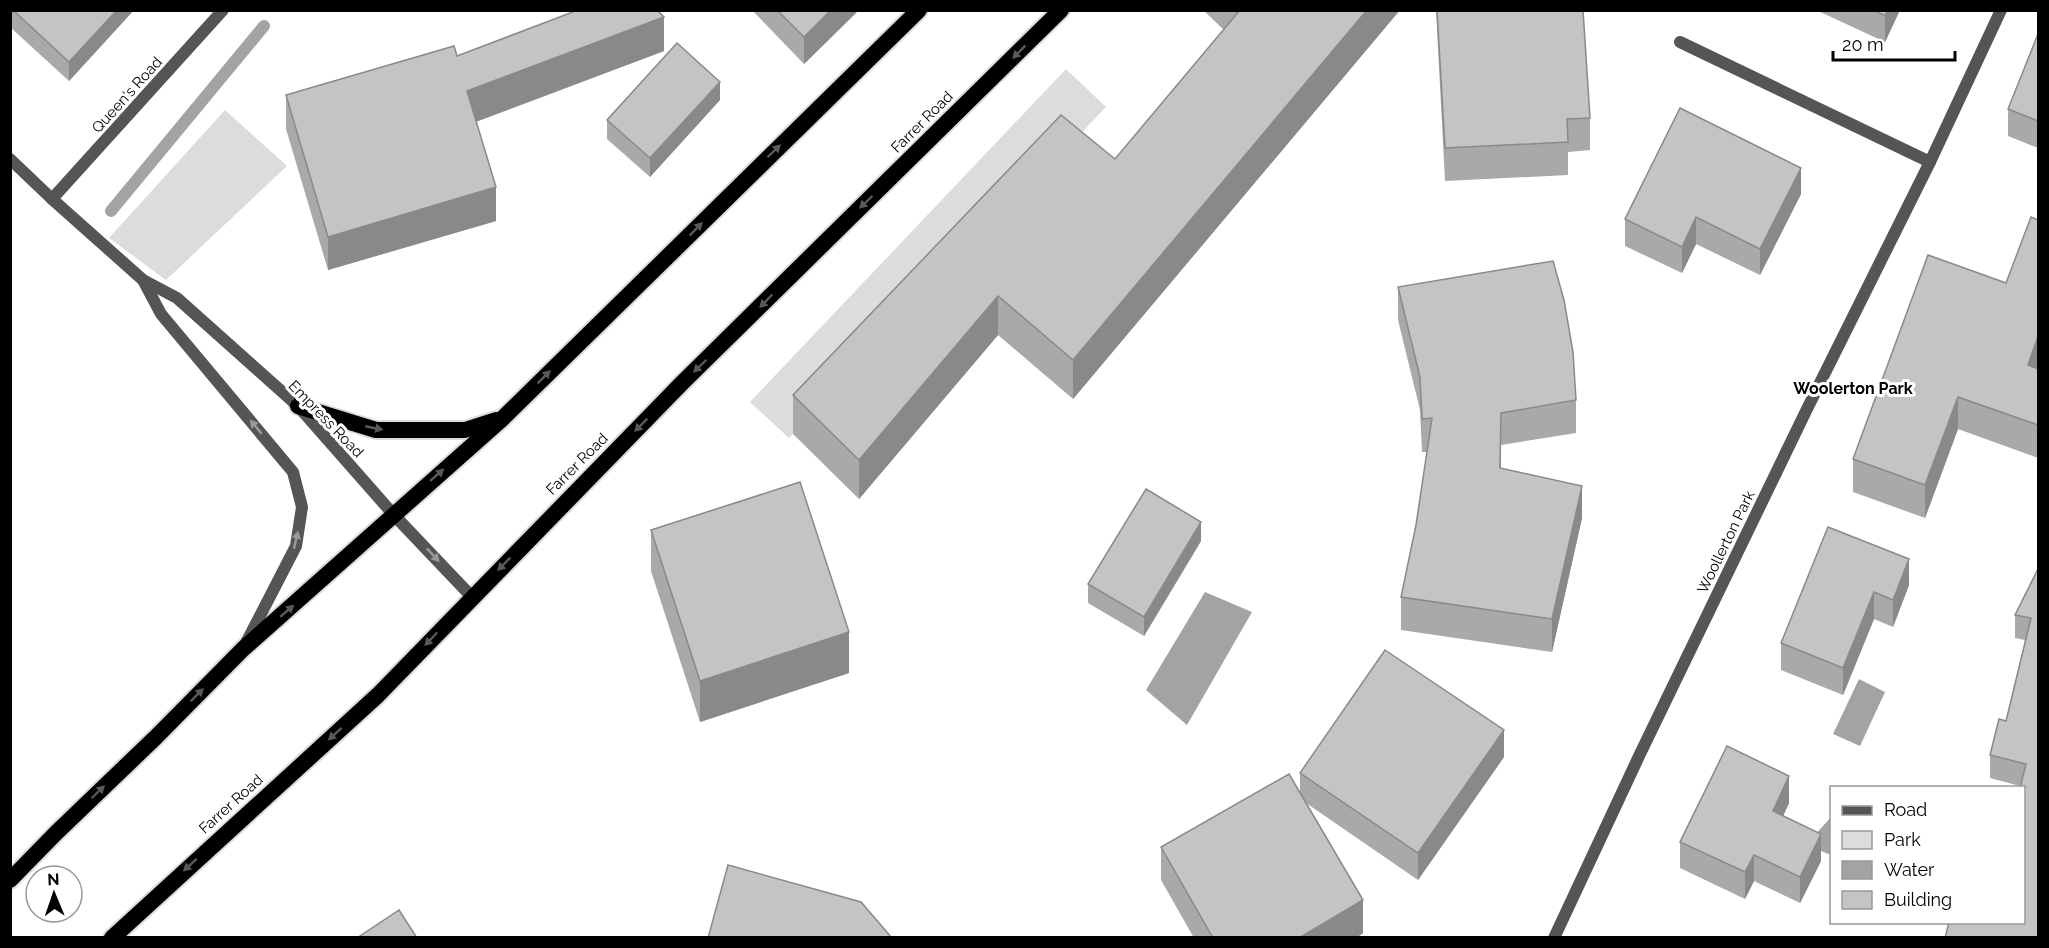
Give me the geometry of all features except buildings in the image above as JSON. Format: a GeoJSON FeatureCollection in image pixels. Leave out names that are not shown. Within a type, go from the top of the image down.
{"type":"FeatureCollection","features":[{"type":"Feature","properties":{"kind":"highway"},"geometry":{"type":"LineString","coordinates":[[10,880],[243,649],[502,418],[919,10]]}},
{"type":"Feature","properties":{"kind":"highway","name":"Farrer Road"},"geometry":{"type":"LineString","coordinates":[[112,938],[378,694],[682,383],[1061,10]]}},
{"type":"Feature","properties":{"kind":"highway"},"geometry":{"type":"LineString","coordinates":[[298,406],[376,430],[465,430],[502,418]]}},
{"type":"Feature","properties":{"kind":"street","name":"Queen's Road"},"geometry":{"type":"LineString","coordinates":[[52,200],[223,10]]}},
{"type":"Feature","properties":{"kind":"street","name":"Woollerton Park"},"geometry":{"type":"LineString","coordinates":[[1554,938],[1640,754],[1806,411],[1930,162],[2001,10]]}},
{"type":"Feature","properties":{"kind":"street"},"geometry":{"type":"LineString","coordinates":[[1680,42],[1930,162]]}},
{"type":"Feature","properties":{"kind":"street","name":"Empress Road"},"geometry":{"type":"LineString","coordinates":[[10,159],[52,200],[143,280],[177,298],[298,406],[393,514],[472,597]]}},
{"type":"Feature","properties":{"kind":"street","name":"Empress Road"},"geometry":{"type":"LineString","coordinates":[[143,280],[162,314],[292,472],[302,507],[297,546],[243,649]]}},
{"type":"Feature","properties":{"kind":"green space"},"geometry":{"type":"Polygon","coordinates":[[[1066,69],[1106,107],[789,438],[750,402],[1066,69]]]}},
{"type":"Feature","properties":{"kind":"green space"},"geometry":{"type":"Polygon","coordinates":[[[225,110],[287,166],[166,280],[109,238],[225,110]]]}},
{"type":"Feature","properties":{"kind":"water"},"geometry":{"type":"Polygon","coordinates":[[[1205,592],[1252,612],[1187,725],[1146,690],[1205,592]]]}},
{"type":"Feature","properties":{"kind":"water"},"geometry":{"type":"Polygon","coordinates":[[[1859,679],[1885,692],[1860,746],[1833,734],[1859,679]]]}},
{"type":"Feature","properties":{"kind":"water"},"geometry":{"type":"Polygon","coordinates":[[[1830,818],[1830,855],[1806,845],[1830,818]]]}},
{"type":"Feature","properties":{"kind":"waterway"},"geometry":{"type":"LineString","coordinates":[[111,211],[264,26]]}},
{"type":"Feature","properties":{"kind":"district","name":"Woolerton Park"},"geometry":{"type":"Point","coordinates":[1853,388]}}]}
